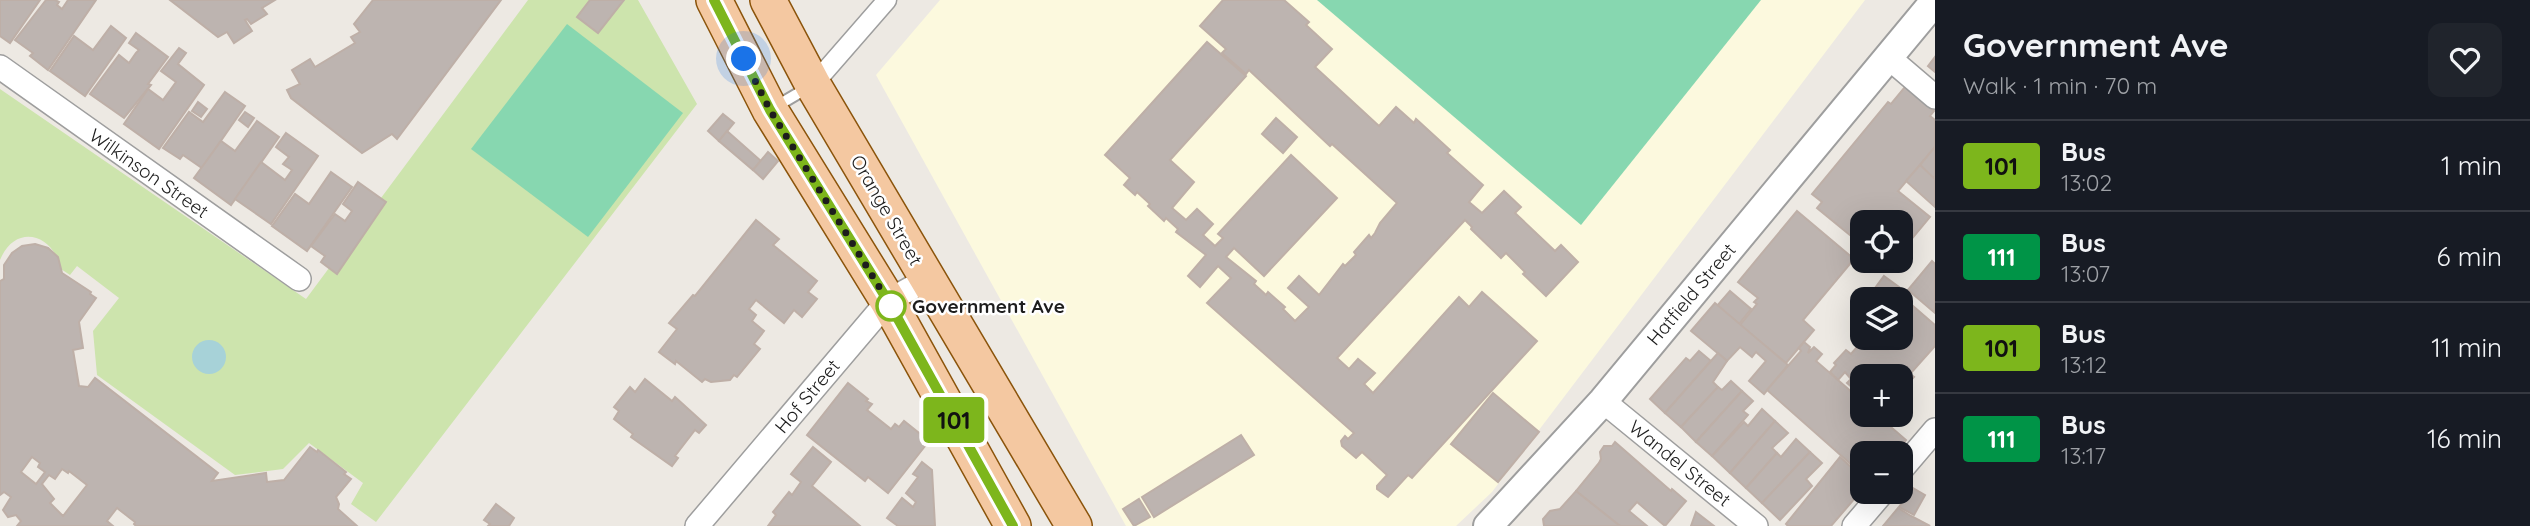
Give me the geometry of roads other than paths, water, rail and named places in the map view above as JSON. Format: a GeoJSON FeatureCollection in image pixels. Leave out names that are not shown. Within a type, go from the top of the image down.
{"type":"FeatureCollection","features":[{"type":"Feature","properties":{"kind":"main road"},"geometry":{"type":"LineString","coordinates":[[714,0],[770,110],[888,301],[1013,526]]}},
{"type":"Feature","properties":{"kind":"main road","name":"Orange Street"},"geometry":{"type":"LineString","coordinates":[[768,0],[813,85],[1074,526]]}},
{"type":"Feature","properties":{"kind":"street"},"geometry":{"type":"LineString","coordinates":[[813,85],[887,0]]}},
{"type":"Feature","properties":{"kind":"street","name":"Hatfield Street"},"geometry":{"type":"LineString","coordinates":[[1488,526],[1603,401],[1935,1]]}},
{"type":"Feature","properties":{"kind":"street"},"geometry":{"type":"LineString","coordinates":[[1888,57],[1935,97]]}},
{"type":"Feature","properties":{"kind":"street","name":"Wilkinson Street"},"geometry":{"type":"LineString","coordinates":[[0,67],[299,279]]}},
{"type":"Feature","properties":{"kind":"street","name":"Hof Street"},"geometry":{"type":"LineString","coordinates":[[697,526],[888,301],[928,279]]}},
{"type":"Feature","properties":{"kind":"street","name":"Wandel Street"},"geometry":{"type":"LineString","coordinates":[[1603,401],[1756,526]]}},
{"type":"Feature","properties":{"kind":"street"},"geometry":{"type":"LineString","coordinates":[[1913,456],[1935,430]]}},
{"type":"Feature","properties":{"kind":"street"},"geometry":{"type":"LineString","coordinates":[[1854,526],[1873,504]]}},
{"type":"Feature","properties":{"kind":"lane"},"geometry":{"type":"LineString","coordinates":[[770,110],[813,85]]}},
{"type":"Feature","properties":{"kind":"water"},"geometry":{"type":"Polygon","coordinates":[[[209,340],[221,345],[226,357],[221,369],[209,374],[197,369],[192,357],[197,345],[209,340]]]}},
{"type":"Feature","properties":{"kind":"place","name":"Government Ave"},"geometry":{"type":"Point","coordinates":[891,306]}}]}
